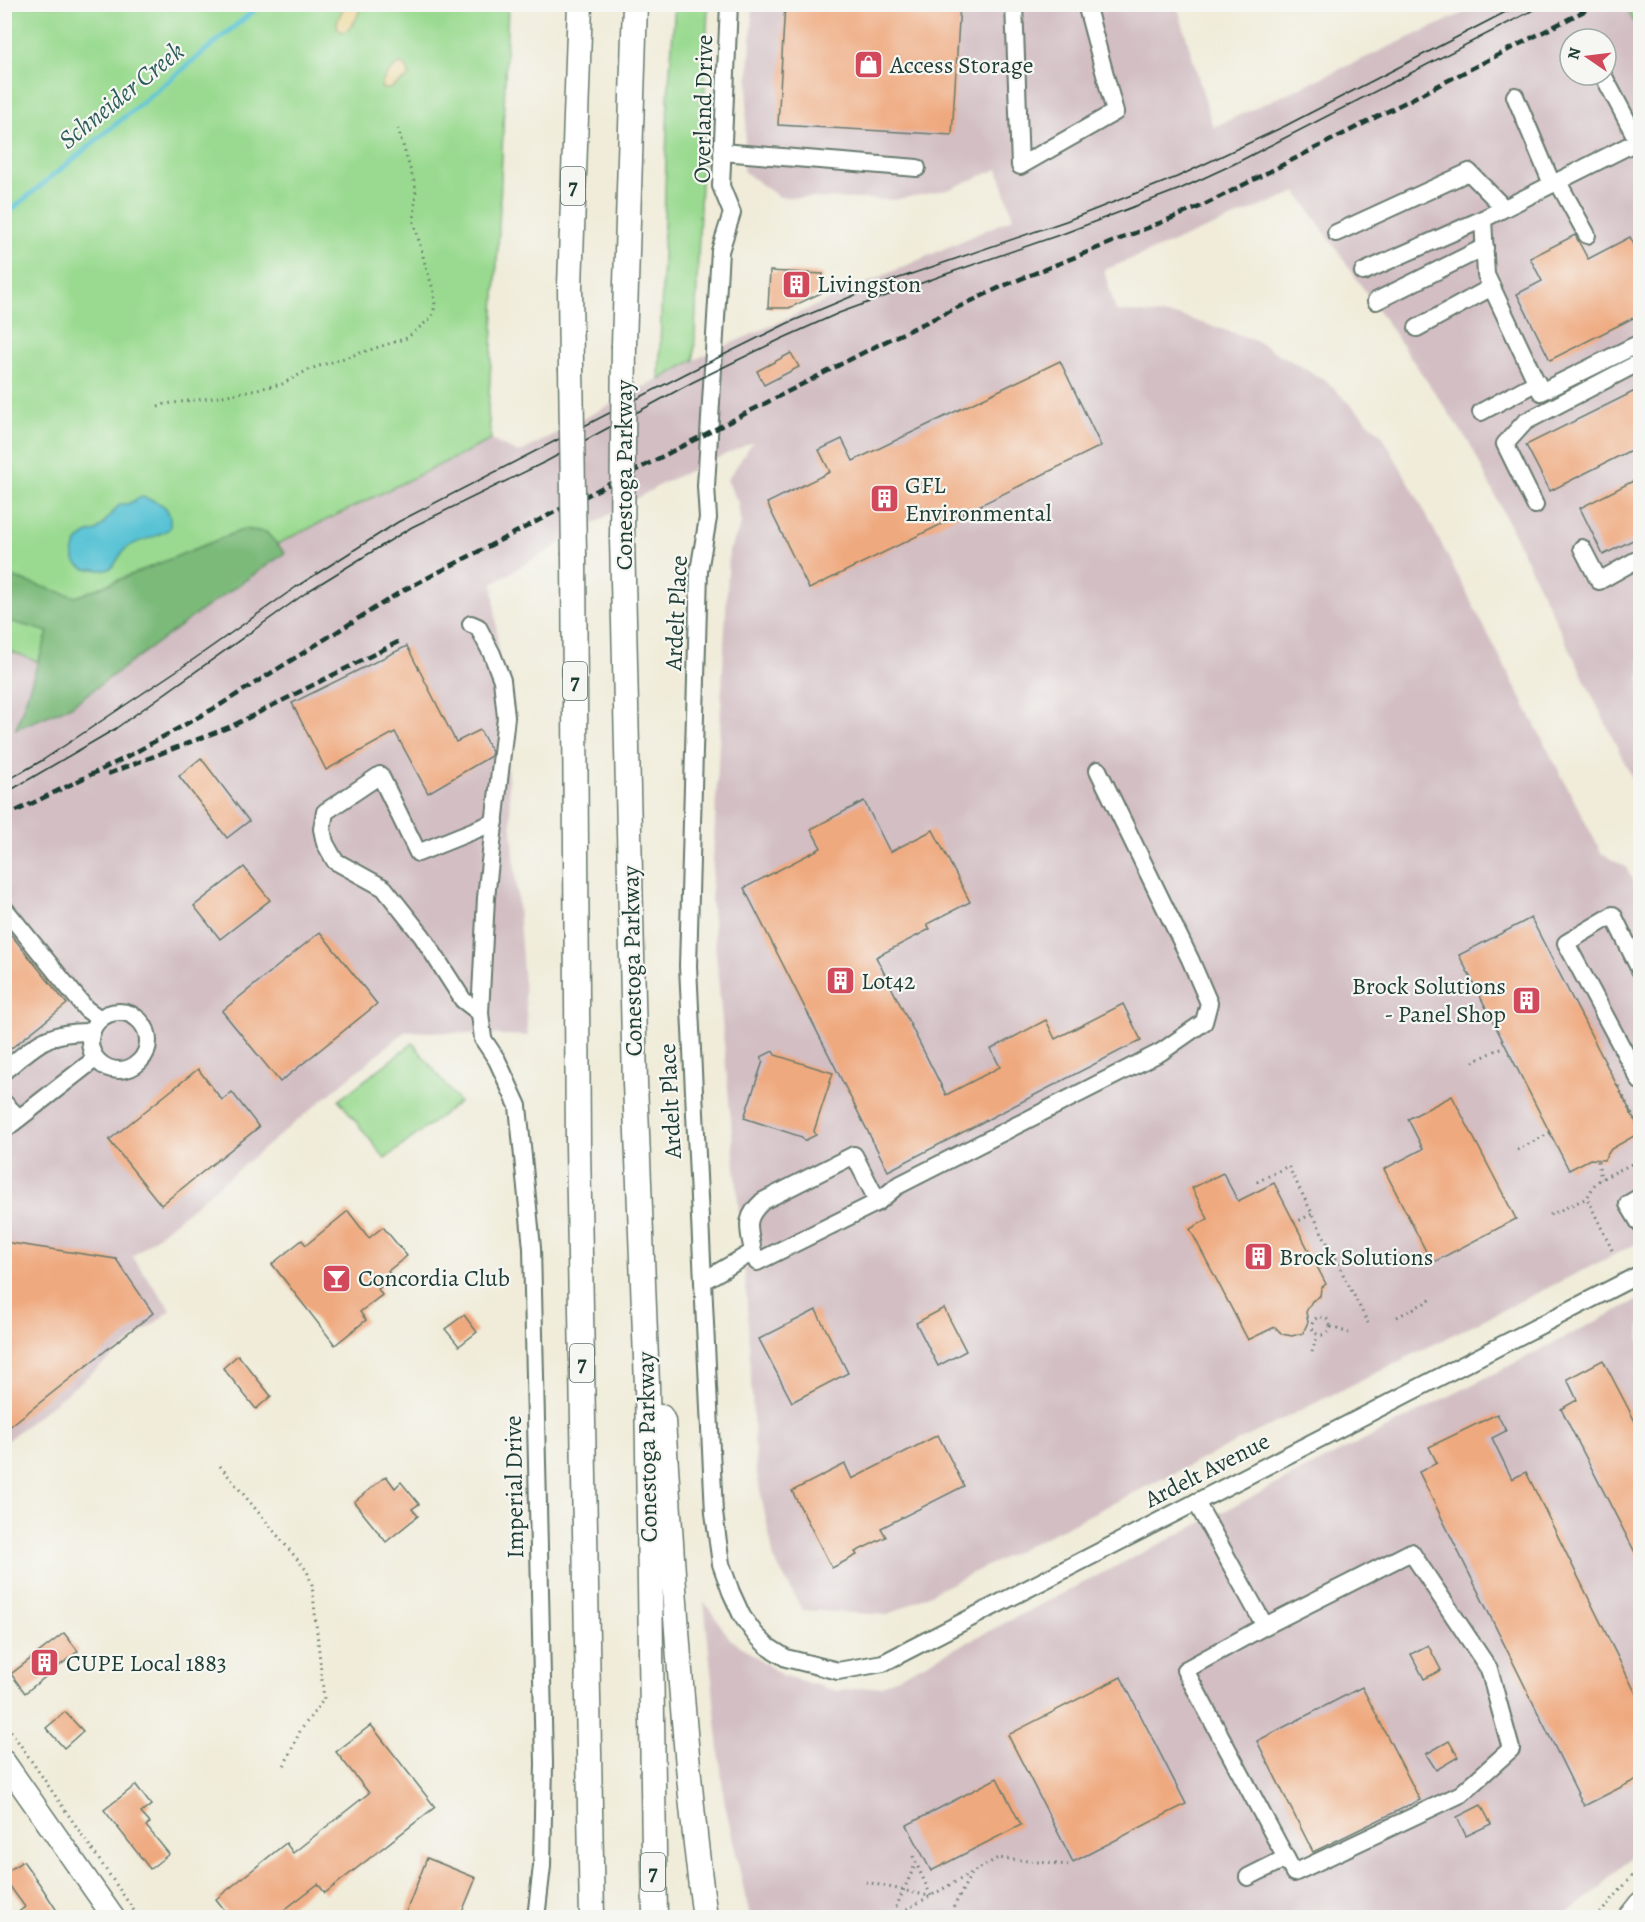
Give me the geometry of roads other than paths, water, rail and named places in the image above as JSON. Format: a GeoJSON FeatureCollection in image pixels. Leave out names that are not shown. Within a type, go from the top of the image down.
{"type":"FeatureCollection","features":[{"type":"Feature","properties":{"kind":"highway","name":"Conestoga Parkway"},"geometry":{"type":"LineString","coordinates":[[580,4],[570,286],[578,1157],[592,1917]]}},
{"type":"Feature","properties":{"kind":"highway","name":"Conestoga Parkway"},"geometry":{"type":"LineString","coordinates":[[635,4],[624,345],[622,538],[635,1083],[647,1384],[655,1917]]}},
{"type":"Feature","properties":{"kind":"highway"},"geometry":{"type":"LineString","coordinates":[[647,1384],[663,1421],[680,1669],[696,1850],[705,1917]]}},
{"type":"Feature","properties":{"kind":"main road"},"geometry":{"type":"LineString","coordinates":[[4,1761],[114,1917]]}},
{"type":"Feature","properties":{"kind":"main road"},"geometry":{"type":"LineString","coordinates":[[1628,1917],[1641,1903]]}},
{"type":"Feature","properties":{"kind":"street","name":"Overland Drive"},"geometry":{"type":"LineString","coordinates":[[729,4],[721,186],[732,213]]}},
{"type":"Feature","properties":{"kind":"street"},"geometry":{"type":"LineString","coordinates":[[1014,4],[1020,166],[1115,112],[1086,4]]}},
{"type":"Feature","properties":{"kind":"street"},"geometry":{"type":"LineString","coordinates":[[1363,272],[1483,219],[1639,143],[1609,87]]}},
{"type":"Feature","properties":{"kind":"street"},"geometry":{"type":"LineString","coordinates":[[1515,96],[1555,183],[1587,235]]}},
{"type":"Feature","properties":{"kind":"street"},"geometry":{"type":"LineString","coordinates":[[722,152],[917,168]]}},
{"type":"Feature","properties":{"kind":"street"},"geometry":{"type":"LineString","coordinates":[[1336,233],[1469,172],[1504,208]]}},
{"type":"Feature","properties":{"kind":"street","name":"Ardelt Place"},"geometry":{"type":"LineString","coordinates":[[732,213],[720,251],[706,486],[708,518],[699,571],[688,966],[714,1513],[721,1564],[742,1616],[767,1646],[786,1658]]}},
{"type":"Feature","properties":{"kind":"street"},"geometry":{"type":"LineString","coordinates":[[1483,219],[1486,275],[1541,392],[1641,343]]}},
{"type":"Feature","properties":{"kind":"street"},"geometry":{"type":"LineString","coordinates":[[1376,301],[1485,247]]}},
{"type":"Feature","properties":{"kind":"street"},"geometry":{"type":"LineString","coordinates":[[1417,328],[1492,287]]}},
{"type":"Feature","properties":{"kind":"street"},"geometry":{"type":"LineString","coordinates":[[1535,505],[1505,444],[1525,422],[1641,362]]}},
{"type":"Feature","properties":{"kind":"street"},"geometry":{"type":"LineString","coordinates":[[1481,412],[1537,382]]}},
{"type":"Feature","properties":{"kind":"street"},"geometry":{"type":"LineString","coordinates":[[1582,548],[1599,581],[1641,558]]}},
{"type":"Feature","properties":{"kind":"street","name":"Imperial Drive"},"geometry":{"type":"LineString","coordinates":[[471,624],[478,627],[502,680],[506,717],[486,898],[480,1013],[483,1039],[497,1060],[518,1106],[532,1248],[544,1763],[542,1866],[536,1917]]}},
{"type":"Feature","properties":{"kind":"street"},"geometry":{"type":"LineString","coordinates":[[878,1202],[854,1155],[763,1201],[752,1211],[748,1224],[753,1252],[758,1262],[878,1202],[897,1186],[1161,1052],[1204,1022],[1209,1003],[1098,770]]}},
{"type":"Feature","properties":{"kind":"street"},"geometry":{"type":"LineString","coordinates":[[480,1013],[463,1000],[422,936],[384,888],[335,861],[325,843],[322,829],[325,812],[380,775],[418,854],[495,822]]}},
{"type":"Feature","properties":{"kind":"street"},"geometry":{"type":"LineString","coordinates":[[4,908],[86,1009],[96,1026]]}},
{"type":"Feature","properties":{"kind":"street"},"geometry":{"type":"LineString","coordinates":[[1641,970],[1613,915],[1566,943],[1641,1081]]}},
{"type":"Feature","properties":{"kind":"street"},"geometry":{"type":"LineString","coordinates":[[118,1012],[136,1018],[147,1035],[147,1045],[139,1062],[131,1068],[121,1070],[111,1069],[95,1059],[90,1041],[96,1026],[109,1014],[118,1012]]}},
{"type":"Feature","properties":{"kind":"street"},"geometry":{"type":"LineString","coordinates":[[4,1071],[39,1043],[54,1035],[96,1026]]}},
{"type":"Feature","properties":{"kind":"street"},"geometry":{"type":"LineString","coordinates":[[4,1130],[95,1059]]}},
{"type":"Feature","properties":{"kind":"street"},"geometry":{"type":"LineString","coordinates":[[4,1102],[19,1118]]}},
{"type":"Feature","properties":{"kind":"street"},"geometry":{"type":"LineString","coordinates":[[1641,1197],[1628,1204],[1641,1224]]}},
{"type":"Feature","properties":{"kind":"street"},"geometry":{"type":"LineString","coordinates":[[703,1281],[753,1252]]}},
{"type":"Feature","properties":{"kind":"street","name":"Ardelt Avenue"},"geometry":{"type":"LineString","coordinates":[[786,1658],[838,1671],[883,1663],[1641,1274]]}},
{"type":"Feature","properties":{"kind":"street"},"geometry":{"type":"LineString","coordinates":[[1196,1502],[1265,1626]]}},
{"type":"Feature","properties":{"kind":"street"},"geometry":{"type":"LineString","coordinates":[[1411,1552],[1489,1669],[1511,1749],[1461,1794],[1294,1873],[1185,1670],[1265,1626],[1411,1552]]}},
{"type":"Feature","properties":{"kind":"street"},"geometry":{"type":"LineString","coordinates":[[1248,1877],[1286,1858]]}},
{"type":"Feature","properties":{"kind":"water"},"geometry":{"type":"Polygon","coordinates":[[[142,497],[164,506],[169,514],[170,528],[127,548],[109,569],[87,569],[79,565],[74,554],[78,542],[89,533],[97,531],[120,504],[127,504],[142,497]]]}},
{"type":"Feature","properties":{"kind":"waterway","name":"Schneider Creek"},"geometry":{"type":"LineString","coordinates":[[4,216],[262,4]]}},
{"type":"Feature","properties":{"kind":"tram line"},"geometry":{"type":"LineString","coordinates":[[4,782],[43,760],[194,659],[296,587],[398,522],[687,373],[788,323],[879,285],[1066,221],[1177,177],[1285,126],[1521,4]]}},
{"type":"Feature","properties":{"kind":"tram line"},"geometry":{"type":"LineString","coordinates":[[4,794],[115,729],[310,590],[412,527],[547,461],[693,382],[839,313],[1065,233],[1180,189],[1234,164],[1545,4]]}},
{"type":"Feature","properties":{"kind":"railway"},"geometry":{"type":"LineString","coordinates":[[4,817],[125,758],[220,705],[402,591],[878,345],[1003,286],[1202,206],[1598,4]]}},
{"type":"Feature","properties":{"kind":"railway"},"geometry":{"type":"LineString","coordinates":[[108,774],[232,726],[402,640]]}},
{"type":"Feature","properties":{"kind":"place","name":"Access Storage"},"geometry":{"type":"Point","coordinates":[869,65]}},
{"type":"Feature","properties":{"kind":"place","name":"Livingston"},"geometry":{"type":"Point","coordinates":[796,284]}},
{"type":"Feature","properties":{"kind":"place","name":"GFL Environmental"},"geometry":{"type":"Point","coordinates":[884,499]}},
{"type":"Feature","properties":{"kind":"place","name":"Lot42"},"geometry":{"type":"Point","coordinates":[840,981]}},
{"type":"Feature","properties":{"kind":"place","name":"Brock Solutions - Panel Shop"},"geometry":{"type":"Point","coordinates":[1527,1000]}},
{"type":"Feature","properties":{"kind":"place","name":"Brock Solutions"},"geometry":{"type":"Point","coordinates":[1258,1257]}},
{"type":"Feature","properties":{"kind":"place","name":"Concordia Club"},"geometry":{"type":"Point","coordinates":[337,1278]}},
{"type":"Feature","properties":{"kind":"place","name":"CUPE Local 1883"},"geometry":{"type":"Point","coordinates":[45,1663]}}]}
